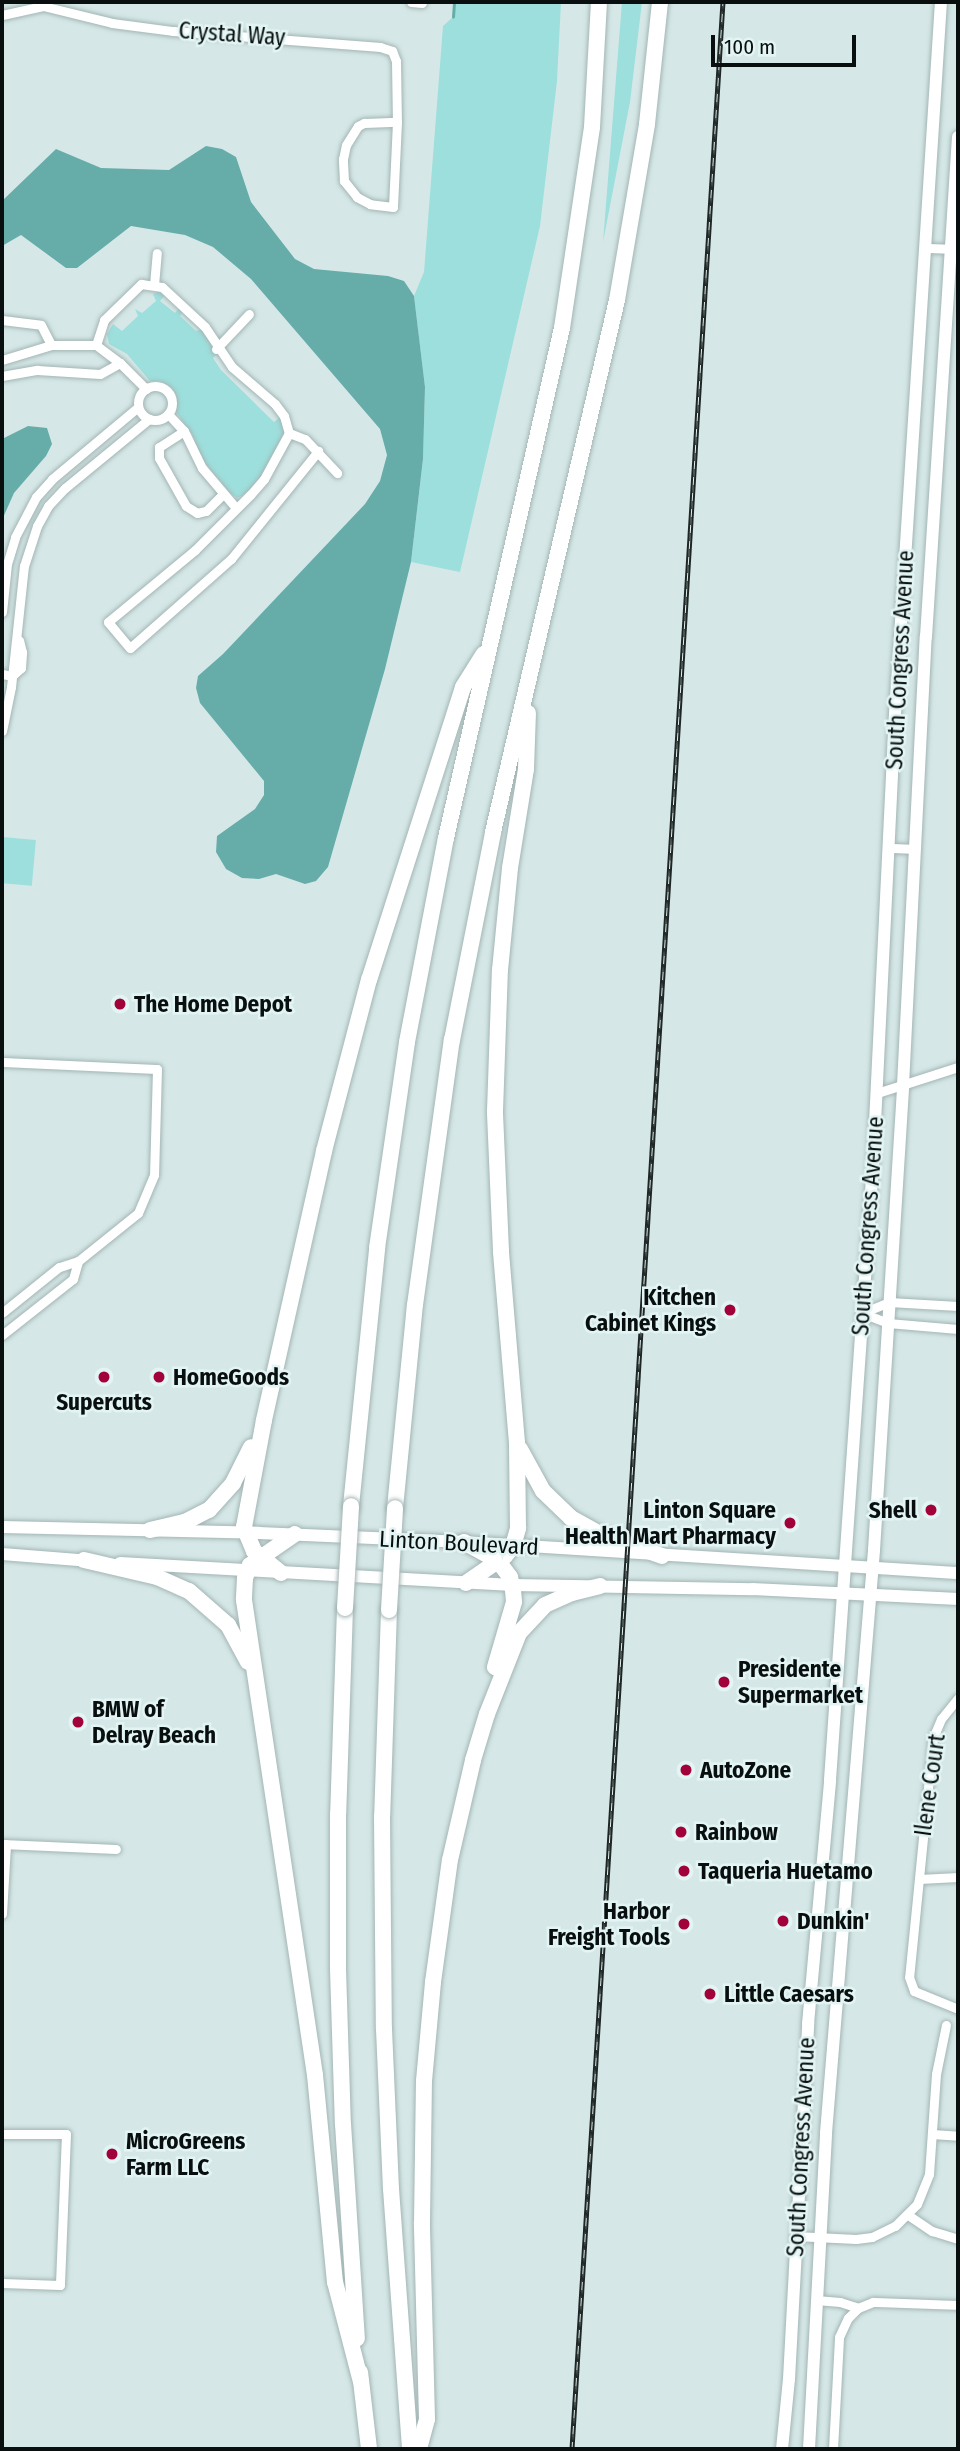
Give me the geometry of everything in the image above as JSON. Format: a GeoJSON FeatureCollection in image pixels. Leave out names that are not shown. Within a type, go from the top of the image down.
{"type":"FeatureCollection","features":[{"type":"Feature","properties":{"kind":"highway"},"geometry":{"type":"LineString","coordinates":[[369,2449],[361,2382],[346,2176],[339,2008],[337,1852],[351,1506],[374,1274],[403,1068],[446,838],[548,402],[569,289],[592,127],[600,2]]}},
{"type":"Feature","properties":{"kind":"highway"},"geometry":{"type":"LineString","coordinates":[[410,2449],[391,2189],[383,2002],[382,1803],[395,1508],[416,1291],[446,1080],[482,883],[617,300],[647,124],[660,2]]}},
{"type":"Feature","properties":{"kind":"highway"},"geometry":{"type":"LineString","coordinates":[[281,1573],[259,1557],[245,1532],[243,1518],[324,1151],[373,969],[463,687],[491,643]]}},
{"type":"Feature","properties":{"kind":"highway"},"geometry":{"type":"LineString","coordinates":[[466,1583],[498,1561],[513,1546],[518,1528],[517,1443],[497,1182],[496,1040],[506,901],[526,769],[529,675]]}},
{"type":"Feature","properties":{"kind":"highway"},"geometry":{"type":"LineString","coordinates":[[150,1530],[192,1519],[216,1504],[239,1474],[264,1420]]}},
{"type":"Feature","properties":{"kind":"highway"},"geometry":{"type":"LineString","coordinates":[[517,1443],[535,1480],[561,1511],[598,1533],[662,1556]]}},
{"type":"Feature","properties":{"kind":"highway"},"geometry":{"type":"LineString","coordinates":[[295,1534],[259,1557],[247,1571],[244,1600],[315,2075],[335,2282],[361,2382]]}},
{"type":"Feature","properties":{"kind":"highway"},"geometry":{"type":"LineString","coordinates":[[464,1542],[498,1561],[512,1585],[513,1602],[497,1661],[487,1714]]}},
{"type":"Feature","properties":{"kind":"highway"},"geometry":{"type":"LineString","coordinates":[[84,1560],[163,1578],[197,1597],[228,1625],[256,1681]]}},
{"type":"Feature","properties":{"kind":"highway"},"geometry":{"type":"LineString","coordinates":[[419,2449],[426,2419],[422,2155],[430,2013],[450,1860],[473,1760],[514,1642],[529,1619],[558,1598],[600,1586]]}},
{"type":"Feature","properties":{"kind":"main road","name":"South Congress Avenue"},"geometry":{"type":"LineString","coordinates":[[785,2448],[795,2236],[815,1928],[830,1780],[877,1093],[941,2]]}},
{"type":"Feature","properties":{"kind":"main road","name":"South Congress Avenue"},"geometry":{"type":"LineString","coordinates":[[809,2449],[813,2420],[819,2238],[873,1567],[903,1085],[913,849],[958,137]]}},
{"type":"Feature","properties":{"kind":"main road","name":"Linton Boulevard"},"geometry":{"type":"LineString","coordinates":[[2,1527],[245,1532],[464,1542],[958,1573]]}},
{"type":"Feature","properties":{"kind":"main road","name":"Linton Boulevard"},"geometry":{"type":"LineString","coordinates":[[2,1554],[466,1583],[843,1593],[958,1599]]}},
{"type":"Feature","properties":{"kind":"street"},"geometry":{"type":"LineString","coordinates":[[411,2],[422,2]]}},
{"type":"Feature","properties":{"kind":"street","name":"Crystal Way"},"geometry":{"type":"LineString","coordinates":[[2,15],[43,6],[112,23],[380,47],[391,51],[396,61],[397,122],[393,207],[370,204],[357,197],[344,181],[343,159],[346,145],[358,125],[397,122]]}},
{"type":"Feature","properties":{"kind":"street"},"geometry":{"type":"LineString","coordinates":[[926,248],[951,249]]}},
{"type":"Feature","properties":{"kind":"street"},"geometry":{"type":"LineString","coordinates":[[154,285],[157,253]]}},
{"type":"Feature","properties":{"kind":"street"},"geometry":{"type":"LineString","coordinates":[[96,345],[104,320],[141,285],[162,287],[205,327],[216,349],[232,367],[275,404],[284,416],[289,433],[264,479],[195,550],[108,622],[130,648],[231,559],[318,451]]}},
{"type":"Feature","properties":{"kind":"street"},"geometry":{"type":"LineString","coordinates":[[216,349],[249,314]]}},
{"type":"Feature","properties":{"kind":"street"},"geometry":{"type":"LineString","coordinates":[[2,320],[41,325],[51,345]]}},
{"type":"Feature","properties":{"kind":"street"},"geometry":{"type":"LineString","coordinates":[[2,360],[51,345],[96,345],[120,363],[146,389]]}},
{"type":"Feature","properties":{"kind":"street"},"geometry":{"type":"LineString","coordinates":[[2,376],[29,370],[100,374],[120,363]]}},
{"type":"Feature","properties":{"kind":"street"},"geometry":{"type":"LineString","coordinates":[[2,611],[7,564],[15,537],[36,497],[52,479],[138,407],[139,397],[146,389],[156,386],[166,390],[172,404],[168,414],[159,420],[149,419],[138,407]]}},
{"type":"Feature","properties":{"kind":"street"},"geometry":{"type":"LineString","coordinates":[[168,414],[184,431],[192,451],[222,495],[236,508]]}},
{"type":"Feature","properties":{"kind":"street"},"geometry":{"type":"LineString","coordinates":[[2,731],[8,710],[12,676],[21,668],[17,633],[24,566],[30,543],[48,506],[65,488],[149,419]]}},
{"type":"Feature","properties":{"kind":"street"},"geometry":{"type":"LineString","coordinates":[[184,431],[159,447],[159,458],[186,506],[197,513],[206,511],[222,495]]}},
{"type":"Feature","properties":{"kind":"street"},"geometry":{"type":"LineString","coordinates":[[289,433],[305,439],[337,473]]}},
{"type":"Feature","properties":{"kind":"street"},"geometry":{"type":"LineString","coordinates":[[2,674],[12,676]]}},
{"type":"Feature","properties":{"kind":"street"},"geometry":{"type":"LineString","coordinates":[[890,848],[913,849]]}},
{"type":"Feature","properties":{"kind":"street"},"geometry":{"type":"LineString","coordinates":[[2,1062],[12,1065],[157,1069],[154,1175],[138,1213],[78,1261],[59,1267],[2,1313]]}},
{"type":"Feature","properties":{"kind":"street"},"geometry":{"type":"LineString","coordinates":[[877,1093],[958,1067]]}},
{"type":"Feature","properties":{"kind":"street"},"geometry":{"type":"LineString","coordinates":[[2,1335],[73,1279],[78,1261]]}},
{"type":"Feature","properties":{"kind":"street"},"geometry":{"type":"LineString","coordinates":[[862,1313],[890,1302],[958,1306]]}},
{"type":"Feature","properties":{"kind":"street"},"geometry":{"type":"LineString","coordinates":[[862,1313],[888,1323],[958,1329]]}},
{"type":"Feature","properties":{"kind":"street","name":"Ilene Court"},"geometry":{"type":"LineString","coordinates":[[958,1698],[941,1719],[933,1738],[910,1984],[914,1991],[958,2008]]}},
{"type":"Feature","properties":{"kind":"street"},"geometry":{"type":"LineString","coordinates":[[2,1914],[4,1844],[116,1849]]}},
{"type":"Feature","properties":{"kind":"street"},"geometry":{"type":"LineString","coordinates":[[919,1879],[958,1877]]}},
{"type":"Feature","properties":{"kind":"street"},"geometry":{"type":"LineString","coordinates":[[795,2236],[872,2236],[888,2231],[908,2215],[927,2182],[936,2074],[946,2025]]}},
{"type":"Feature","properties":{"kind":"street"},"geometry":{"type":"LineString","coordinates":[[2,2134],[66,2134],[60,2285],[2,2283]]}},
{"type":"Feature","properties":{"kind":"street"},"geometry":{"type":"LineString","coordinates":[[932,2134],[958,2136]]}},
{"type":"Feature","properties":{"kind":"street"},"geometry":{"type":"LineString","coordinates":[[908,2215],[932,2231],[958,2239]]}},
{"type":"Feature","properties":{"kind":"street"},"geometry":{"type":"LineString","coordinates":[[816,2300],[840,2302],[858,2308]]}},
{"type":"Feature","properties":{"kind":"street"},"geometry":{"type":"LineString","coordinates":[[833,2449],[839,2336],[848,2318],[858,2308],[885,2301],[958,2305]]}},
{"type":"Feature","properties":{"kind":"shaded area"},"geometry":{"type":"Polygon","coordinates":[[[454,2],[561,2],[557,81],[540,226],[460,572],[411,562],[423,460],[425,387],[414,296],[424,272],[443,26],[453,17],[454,2]]]}},
{"type":"Feature","properties":{"kind":"shaded area"},"geometry":{"type":"Polygon","coordinates":[[[622,2],[642,2],[630,102],[603,242],[622,2]]]}},
{"type":"Feature","properties":{"kind":"shaded area"},"geometry":{"type":"Polygon","coordinates":[[[206,146],[222,149],[236,157],[251,202],[295,259],[314,269],[388,276],[404,281],[414,296],[425,387],[423,459],[411,562],[385,669],[328,867],[316,881],[305,884],[276,874],[259,879],[242,878],[226,869],[216,852],[217,836],[255,809],[264,795],[264,781],[200,703],[196,688],[198,676],[223,654],[365,504],[380,481],[387,455],[380,429],[251,279],[213,247],[185,235],[131,226],[77,268],[66,268],[21,235],[2,246],[2,201],[56,149],[101,168],[169,170],[206,146]]]}},
{"type":"Feature","properties":{"kind":"shaded area"},"geometry":{"type":"Polygon","coordinates":[[[158,292],[165,295],[160,301],[175,313],[180,307],[184,310],[180,316],[196,331],[202,329],[217,354],[213,358],[221,370],[274,422],[280,417],[285,432],[275,457],[256,484],[237,498],[201,458],[192,434],[176,412],[177,397],[172,388],[160,381],[150,381],[127,354],[109,344],[107,334],[113,324],[122,331],[138,316],[135,309],[142,313],[156,301],[153,294],[158,292]]]}},
{"type":"Feature","properties":{"kind":"shaded area"},"geometry":{"type":"Polygon","coordinates":[[[28,426],[47,428],[52,444],[46,456],[14,493],[2,520],[2,439],[28,426]]]}},
{"type":"Feature","properties":{"kind":"shaded area"},"geometry":{"type":"Polygon","coordinates":[[[2,837],[36,840],[32,886],[2,883],[2,837]]]}},
{"type":"Feature","properties":{"kind":"waterway"},"geometry":{"type":"LineString","coordinates":[[453,17],[454,2]]}},
{"type":"Feature","properties":{"kind":"railway"},"geometry":{"type":"LineString","coordinates":[[572,2449],[723,2]]}},
{"type":"Feature","properties":{"kind":"place","name":"The Home Depot"},"geometry":{"type":"Point","coordinates":[120,1004]}},
{"type":"Feature","properties":{"kind":"place","name":"Kitchen Cabinet Kings"},"geometry":{"type":"Point","coordinates":[730,1310]}},
{"type":"Feature","properties":{"kind":"place","name":"Supercuts"},"geometry":{"type":"Point","coordinates":[104,1377]}},
{"type":"Feature","properties":{"kind":"place","name":"HomeGoods"},"geometry":{"type":"Point","coordinates":[159,1377]}},
{"type":"Feature","properties":{"kind":"place","name":"Shell"},"geometry":{"type":"Point","coordinates":[931,1510]}},
{"type":"Feature","properties":{"kind":"place","name":"Linton Square Health Mart Pharmacy"},"geometry":{"type":"Point","coordinates":[790,1523]}},
{"type":"Feature","properties":{"kind":"place","name":"Presidente Supermarket"},"geometry":{"type":"Point","coordinates":[724,1682]}},
{"type":"Feature","properties":{"kind":"place","name":"BMW of Delray Beach"},"geometry":{"type":"Point","coordinates":[78,1722]}},
{"type":"Feature","properties":{"kind":"place","name":"AutoZone"},"geometry":{"type":"Point","coordinates":[686,1770]}},
{"type":"Feature","properties":{"kind":"place","name":"Rainbow"},"geometry":{"type":"Point","coordinates":[681,1832]}},
{"type":"Feature","properties":{"kind":"place","name":"Taqueria Huetamo"},"geometry":{"type":"Point","coordinates":[684,1871]}},
{"type":"Feature","properties":{"kind":"place","name":"Dunkin'"},"geometry":{"type":"Point","coordinates":[783,1921]}},
{"type":"Feature","properties":{"kind":"place","name":"Harbor Freight Tools"},"geometry":{"type":"Point","coordinates":[684,1924]}},
{"type":"Feature","properties":{"kind":"place","name":"Little Caesars"},"geometry":{"type":"Point","coordinates":[710,1994]}},
{"type":"Feature","properties":{"kind":"place","name":"MicroGreens Farm LLC"},"geometry":{"type":"Point","coordinates":[112,2154]}}]}
